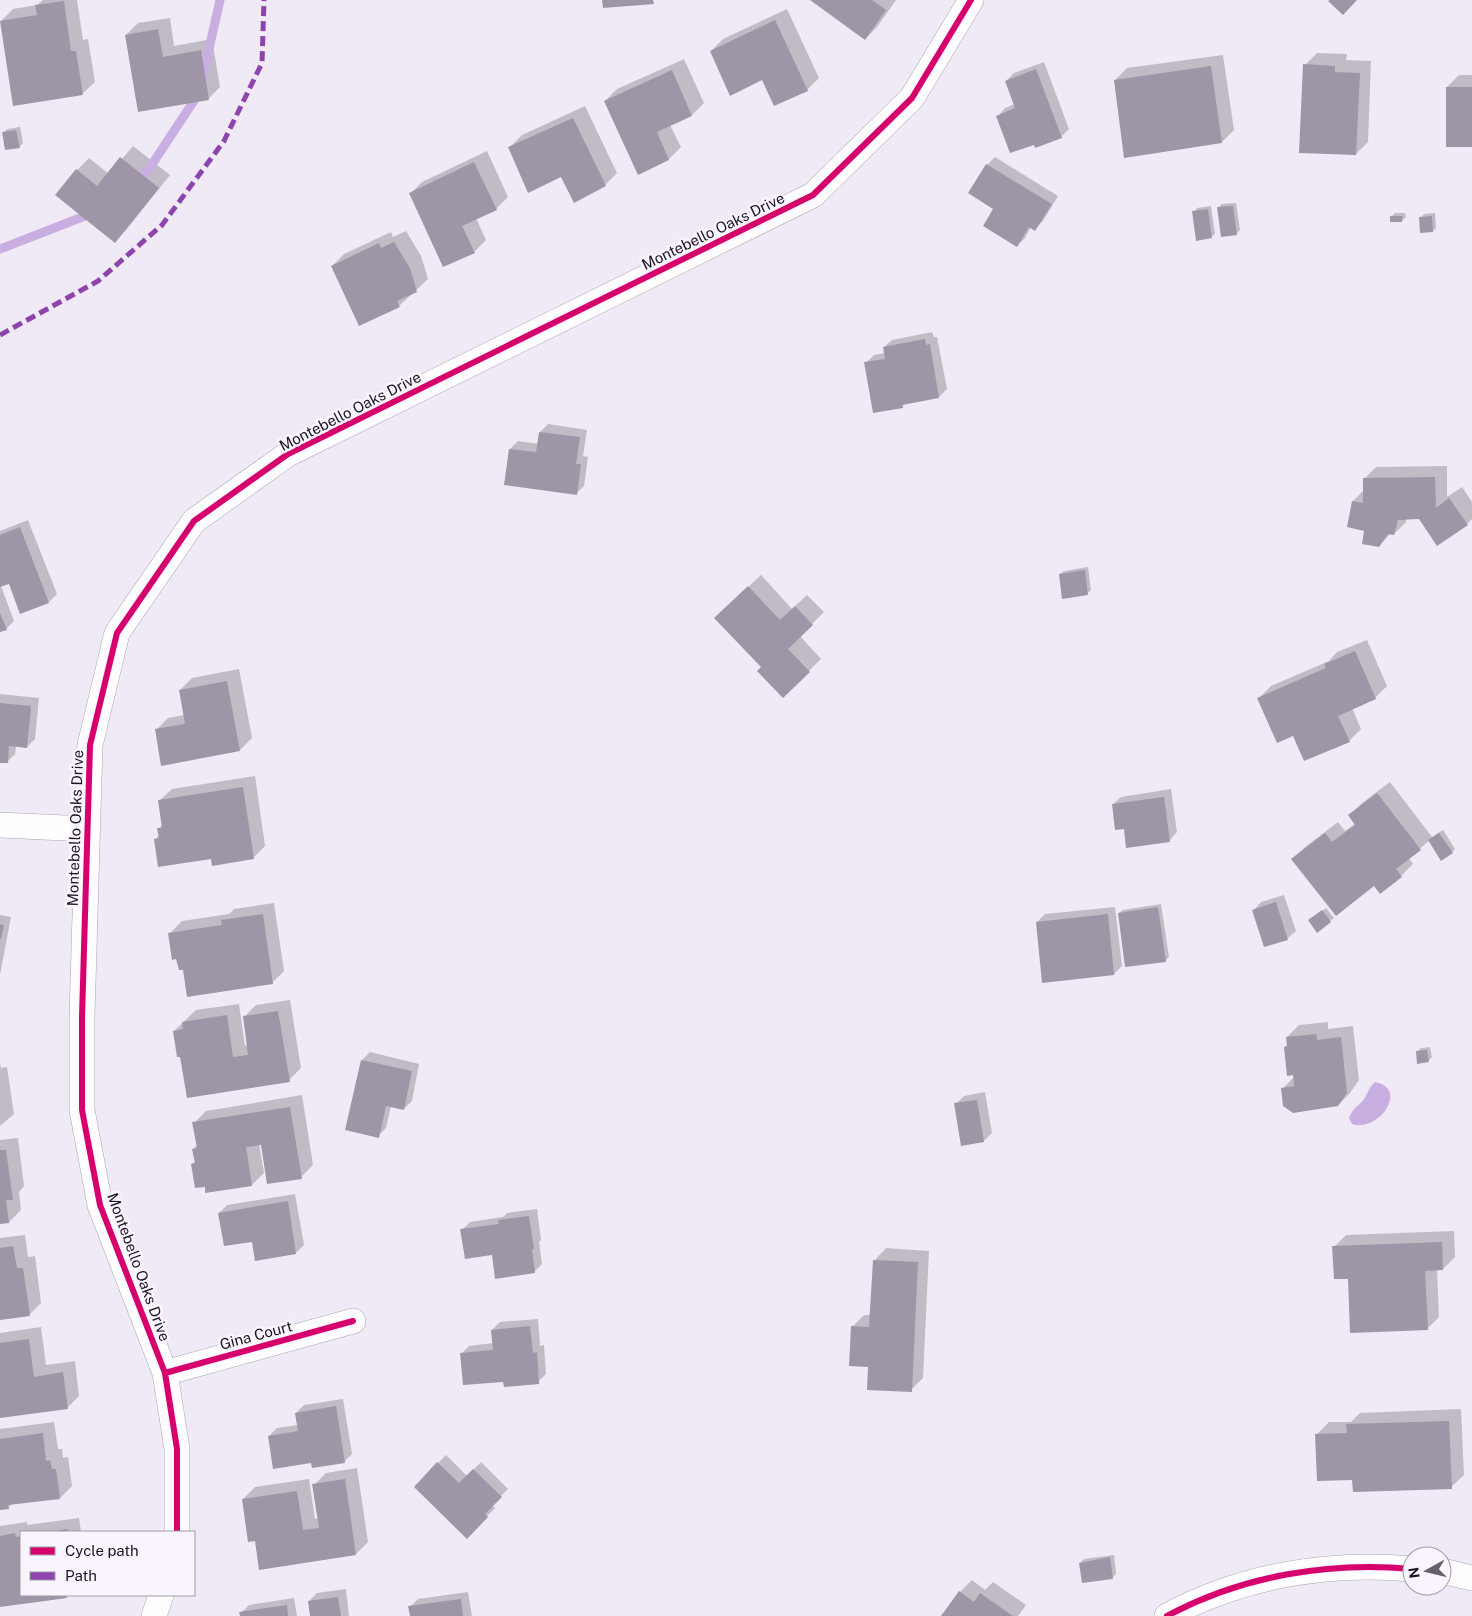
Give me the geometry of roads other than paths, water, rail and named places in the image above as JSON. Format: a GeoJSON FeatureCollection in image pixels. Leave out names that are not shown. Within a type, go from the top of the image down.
{"type":"FeatureCollection","features":[{"type":"Feature","properties":{"kind":"street","name":"Montebello Oaks Drive"},"geometry":{"type":"LineString","coordinates":[[177,1531],[177,1449],[165,1372],[100,1205],[82,1110],[86,829],[90,745],[117,633],[194,521],[288,454],[813,195],[912,98],[971,0]]}},
{"type":"Feature","properties":{"kind":"street"},"geometry":{"type":"LineString","coordinates":[[0,825],[86,829]]}},
{"type":"Feature","properties":{"kind":"street","name":"Gina Court"},"geometry":{"type":"LineString","coordinates":[[165,1372],[353,1321]]}},
{"type":"Feature","properties":{"kind":"street"},"geometry":{"type":"LineString","coordinates":[[1167,1616],[1244,1584],[1286,1575],[1332,1568],[1402,1568]]}},
{"type":"Feature","properties":{"kind":"street"},"geometry":{"type":"LineString","coordinates":[[1452,1573],[1472,1578]]}},
{"type":"Feature","properties":{"kind":"street"},"geometry":{"type":"LineString","coordinates":[[154,1616],[161,1596]]}},
{"type":"Feature","properties":{"kind":"waterway"},"geometry":{"type":"LineString","coordinates":[[202,80],[220,0]]}},
{"type":"Feature","properties":{"kind":"waterway"},"geometry":{"type":"LineString","coordinates":[[133,182],[147,172],[199,93]]}},
{"type":"Feature","properties":{"kind":"waterway"},"geometry":{"type":"LineString","coordinates":[[0,249],[85,216],[92,211]]}}]}
